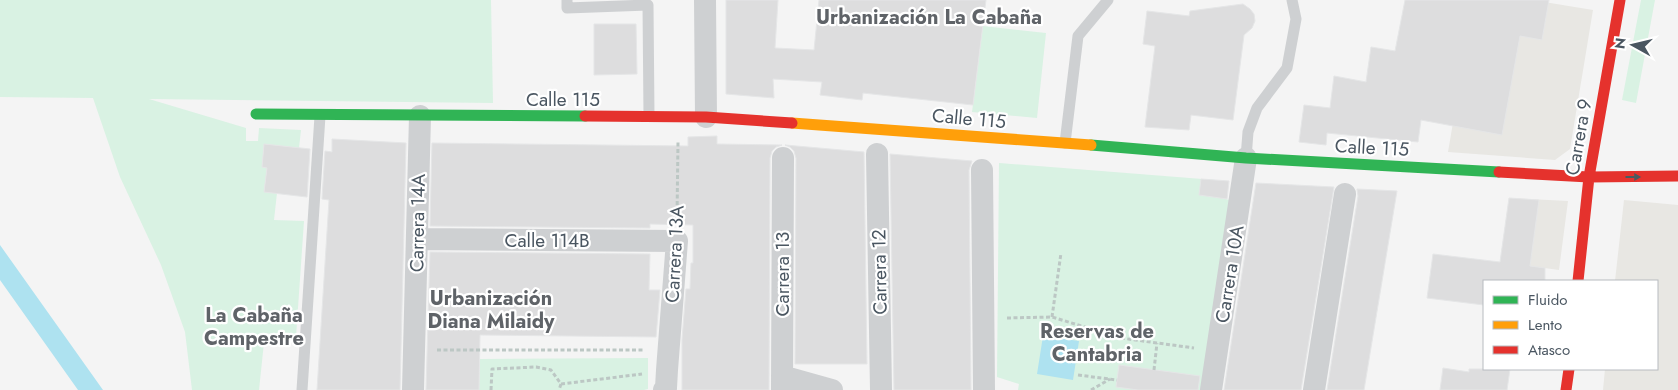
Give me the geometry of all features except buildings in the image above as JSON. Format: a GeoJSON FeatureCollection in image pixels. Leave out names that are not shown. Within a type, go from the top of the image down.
{"type":"FeatureCollection","features":[{"type":"Feature","properties":{"kind":"street"},"geometry":{"type":"LineString","coordinates":[[705,0],[706,117]]}},
{"type":"Feature","properties":{"kind":"street","name":"Carrera 9"},"geometry":{"type":"LineString","coordinates":[[1578,280],[1589,177],[1620,0]]}},
{"type":"Feature","properties":{"kind":"street","name":"Calle 115"},"geometry":{"type":"LineString","coordinates":[[256,114],[320,116],[706,117],[1246,158],[1589,177],[1678,176]]}},
{"type":"Feature","properties":{"kind":"street","name":"Carrera 14A"},"geometry":{"type":"LineString","coordinates":[[413,390],[420,116]]}},
{"type":"Feature","properties":{"kind":"street","name":"Carrera 12"},"geometry":{"type":"LineString","coordinates":[[877,154],[881,390]]}},
{"type":"Feature","properties":{"kind":"street","name":"Carrera 13"},"geometry":{"type":"LineString","coordinates":[[782,383],[783,158]]}},
{"type":"Feature","properties":{"kind":"street","name":"Carrera 10A"},"geometry":{"type":"LineString","coordinates":[[1211,390],[1246,158]]}},
{"type":"Feature","properties":{"kind":"street"},"geometry":{"type":"LineString","coordinates":[[982,170],[984,390]]}},
{"type":"Feature","properties":{"kind":"street"},"geometry":{"type":"LineString","coordinates":[[1314,390],[1345,194]]}},
{"type":"Feature","properties":{"kind":"street","name":"Calle 114B"},"geometry":{"type":"LineString","coordinates":[[417,239],[677,241]]}},
{"type":"Feature","properties":{"kind":"street","name":"Carrera 13A"},"geometry":{"type":"LineString","coordinates":[[667,370],[677,241]]}},
{"type":"Feature","properties":{"kind":"street"},"geometry":{"type":"LineString","coordinates":[[1566,390],[1569,370]]}},
{"type":"Feature","properties":{"kind":"street"},"geometry":{"type":"LineString","coordinates":[[782,383],[832,390]]}},
{"type":"Feature","properties":{"kind":"lane"},"geometry":{"type":"LineString","coordinates":[[567,0],[567,8],[648,5],[649,116]]}},
{"type":"Feature","properties":{"kind":"lane"},"geometry":{"type":"LineString","coordinates":[[1065,143],[1078,36],[1108,0]]}},
{"type":"Feature","properties":{"kind":"lane"},"geometry":{"type":"LineString","coordinates":[[1246,158],[1248,132],[1257,108],[1287,68],[1296,20],[1292,0]]}},
{"type":"Feature","properties":{"kind":"lane"},"geometry":{"type":"LineString","coordinates":[[302,390],[320,116]]}},
{"type":"Feature","properties":{"kind":"path","name":"Carrera 13A"},"geometry":{"type":"LineString","coordinates":[[677,241],[679,116]]}},
{"type":"Feature","properties":{"kind":"path"},"geometry":{"type":"LineString","coordinates":[[1052,317],[1062,253]]}},
{"type":"Feature","properties":{"kind":"path"},"geometry":{"type":"LineString","coordinates":[[984,319],[1052,317],[1121,338],[1217,350]]}},
{"type":"Feature","properties":{"kind":"path"},"geometry":{"type":"LineString","coordinates":[[1154,370],[1157,344]]}},
{"type":"Feature","properties":{"kind":"path"},"geometry":{"type":"LineString","coordinates":[[414,350],[667,370]]}},
{"type":"Feature","properties":{"kind":"path"},"geometry":{"type":"LineString","coordinates":[[491,390],[492,369],[536,367],[551,370],[561,384]]}},
{"type":"Feature","properties":{"kind":"path"},"geometry":{"type":"LineString","coordinates":[[561,384],[667,370]]}},
{"type":"Feature","properties":{"kind":"path"},"geometry":{"type":"LineString","coordinates":[[1078,375],[1117,380]]}},
{"type":"Feature","properties":{"kind":"path"},"geometry":{"type":"LineString","coordinates":[[1091,390],[1111,379]]}},
{"type":"Feature","properties":{"kind":"path"},"geometry":{"type":"LineString","coordinates":[[559,390],[561,384]]}},
{"type":"Feature","properties":{"kind":"shaded area"},"geometry":{"type":"Polygon","coordinates":[[[1474,0],[1532,0],[1593,10],[1570,149],[1555,160],[1448,152],[1474,0]]]}},
{"type":"Feature","properties":{"kind":"shaded area"},"geometry":{"type":"Polygon","coordinates":[[[1509,198],[1568,201],[1559,270],[1500,262],[1509,198]]]}},
{"type":"Feature","properties":{"kind":"shaded area"},"geometry":{"type":"Polygon","coordinates":[[[1624,200],[1678,205],[1678,390],[1603,390],[1605,370],[1658,370],[1658,280],[1615,280],[1624,200]]]}},
{"type":"Feature","properties":{"kind":"green space"},"geometry":{"type":"Polygon","coordinates":[[[0,0],[491,0],[493,103],[149,99],[246,128],[246,141],[258,141],[259,128],[301,130],[299,148],[264,144],[262,167],[267,168],[264,191],[277,193],[274,220],[304,221],[296,337],[265,333],[259,390],[192,390],[185,332],[161,265],[120,177],[93,98],[0,97],[0,0]]]}},
{"type":"Feature","properties":{"kind":"green space"},"geometry":{"type":"Polygon","coordinates":[[[1641,0],[1655,0],[1636,103],[1622,100],[1641,0]]]}},
{"type":"Feature","properties":{"kind":"green space"},"geometry":{"type":"Polygon","coordinates":[[[983,26],[1046,33],[1037,118],[972,112],[983,26]]]}},
{"type":"Feature","properties":{"kind":"green space"},"geometry":{"type":"Polygon","coordinates":[[[999,163],[1215,180],[1214,188],[1222,189],[1221,198],[1230,200],[1202,390],[1018,390],[1019,384],[997,377],[999,163]]]}},
{"type":"Feature","properties":{"kind":"green space"},"geometry":{"type":"Polygon","coordinates":[[[648,358],[648,389],[644,390],[479,390],[480,359],[648,358]]]}},
{"type":"Feature","properties":{"kind":"water"},"geometry":{"type":"Polygon","coordinates":[[[0,245],[103,390],[78,390],[0,280],[0,245]]]}},
{"type":"Feature","properties":{"kind":"water"},"geometry":{"type":"Polygon","coordinates":[[[1043,336],[1079,341],[1073,380],[1037,374],[1043,336]]]}},
{"type":"Feature","properties":{"kind":"traffic: fast"},"geometry":{"type":"LineString","coordinates":[[256,114],[585,116]]}},
{"type":"Feature","properties":{"kind":"traffic: fast"},"geometry":{"type":"LineString","coordinates":[[1091,145],[1246,158],[1499,172]]}},
{"type":"Feature","properties":{"kind":"traffic: slow"},"geometry":{"type":"LineString","coordinates":[[792,123],[1091,145]]}},
{"type":"Feature","properties":{"kind":"traffic: jam"},"geometry":{"type":"LineString","coordinates":[[1578,280],[1589,177],[1620,0]]}},
{"type":"Feature","properties":{"kind":"traffic: jam"},"geometry":{"type":"LineString","coordinates":[[585,116],[706,117],[792,123]]}},
{"type":"Feature","properties":{"kind":"traffic: jam"},"geometry":{"type":"LineString","coordinates":[[1499,172],[1589,177],[1678,176]]}},
{"type":"Feature","properties":{"kind":"traffic: jam"},"geometry":{"type":"LineString","coordinates":[[1566,390],[1569,370]]}},
{"type":"Feature","properties":{"kind":"district","name":"Urbanización La Cabaña"},"geometry":{"type":"Point","coordinates":[929,17]}},
{"type":"Feature","properties":{"kind":"district","name":"Urbanización Diana Milaidy"},"geometry":{"type":"Point","coordinates":[491,310]}},
{"type":"Feature","properties":{"kind":"district","name":"La Cabaña Campestre"},"geometry":{"type":"Point","coordinates":[254,326]}},
{"type":"Feature","properties":{"kind":"district","name":"Reservas de Cantabria"},"geometry":{"type":"Point","coordinates":[1097,342]}}]}
